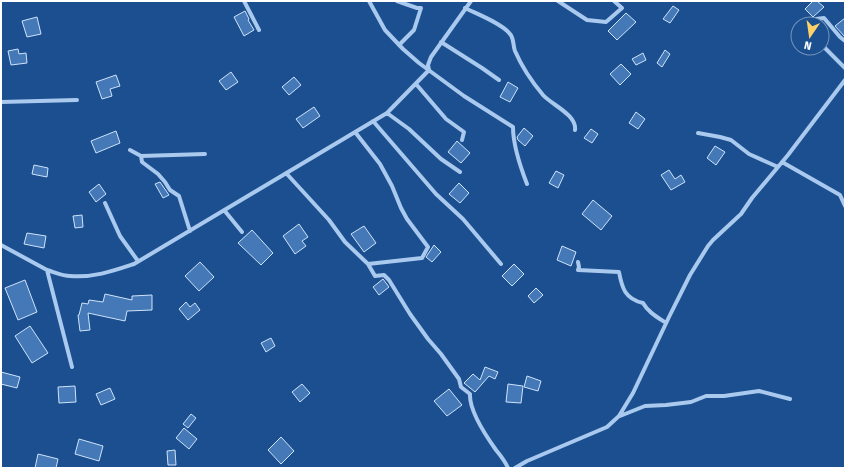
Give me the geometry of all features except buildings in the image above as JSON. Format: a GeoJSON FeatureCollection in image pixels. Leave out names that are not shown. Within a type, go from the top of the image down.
{"type":"FeatureCollection","features":[{"type":"Feature","properties":{"kind":"street"},"geometry":{"type":"LineString","coordinates":[[244,1],[259,30]]}},
{"type":"Feature","properties":{"kind":"street"},"geometry":{"type":"LineString","coordinates":[[369,1],[385,30],[399,45],[429,70],[470,100],[513,127],[513,136],[527,184]]}},
{"type":"Feature","properties":{"kind":"street"},"geometry":{"type":"LineString","coordinates":[[398,1],[421,8],[414,30],[399,45]]}},
{"type":"Feature","properties":{"kind":"street"},"geometry":{"type":"LineString","coordinates":[[1,245],[47,270],[69,276],[89,276],[112,272],[138,261],[387,113],[429,70],[428,65],[431,57],[470,1]]}},
{"type":"Feature","properties":{"kind":"street"},"geometry":{"type":"LineString","coordinates":[[558,1],[587,20],[606,22],[622,8],[614,1]]}},
{"type":"Feature","properties":{"kind":"street"},"geometry":{"type":"LineString","coordinates":[[465,8],[506,29],[512,35],[514,49],[525,69],[544,96],[572,119],[576,125],[576,130]]}},
{"type":"Feature","properties":{"kind":"street"},"geometry":{"type":"LineString","coordinates":[[830,25],[845,41]]}},
{"type":"Feature","properties":{"kind":"street"},"geometry":{"type":"LineString","coordinates":[[441,42],[499,80]]}},
{"type":"Feature","properties":{"kind":"street"},"geometry":{"type":"LineString","coordinates":[[830,53],[845,68]]}},
{"type":"Feature","properties":{"kind":"street"},"geometry":{"type":"LineString","coordinates":[[515,468],[527,461],[607,427],[619,416],[633,393],[690,275],[708,246],[741,214],[845,80]]}},
{"type":"Feature","properties":{"kind":"street"},"geometry":{"type":"LineString","coordinates":[[416,84],[446,118],[464,132],[462,140]]}},
{"type":"Feature","properties":{"kind":"street"},"geometry":{"type":"LineString","coordinates":[[1,102],[77,100]]}},
{"type":"Feature","properties":{"kind":"street"},"geometry":{"type":"LineString","coordinates":[[387,113],[409,129],[441,159],[460,172]]}},
{"type":"Feature","properties":{"kind":"street"},"geometry":{"type":"LineString","coordinates":[[373,121],[436,194],[463,220],[501,264]]}},
{"type":"Feature","properties":{"kind":"street"},"geometry":{"type":"LineString","coordinates":[[355,132],[380,164],[392,186],[406,219],[428,247],[422,258],[368,264]]}},
{"type":"Feature","properties":{"kind":"street"},"geometry":{"type":"LineString","coordinates":[[698,133],[720,136],[731,140],[749,154],[778,168]]}},
{"type":"Feature","properties":{"kind":"street"},"geometry":{"type":"LineString","coordinates":[[130,150],[141,156],[206,154]]}},
{"type":"Feature","properties":{"kind":"street"},"geometry":{"type":"LineString","coordinates":[[141,156],[142,162],[158,174],[170,190],[179,196],[190,231]]}},
{"type":"Feature","properties":{"kind":"street"},"geometry":{"type":"LineString","coordinates":[[782,162],[840,195],[845,206]]}},
{"type":"Feature","properties":{"kind":"street"},"geometry":{"type":"LineString","coordinates":[[286,173],[329,220],[345,242],[368,264],[375,276],[384,275],[389,280],[410,314],[459,379],[461,387],[470,394],[470,400],[475,415],[493,445],[505,460],[508,468]]}},
{"type":"Feature","properties":{"kind":"street"},"geometry":{"type":"LineString","coordinates":[[105,203],[120,236],[138,261]]}},
{"type":"Feature","properties":{"kind":"street"},"geometry":{"type":"LineString","coordinates":[[224,210],[242,232]]}},
{"type":"Feature","properties":{"kind":"street"},"geometry":{"type":"LineString","coordinates":[[578,262],[578,270],[619,272],[623,290],[634,301],[643,303],[645,307],[653,314],[666,323]]}},
{"type":"Feature","properties":{"kind":"street"},"geometry":{"type":"LineString","coordinates":[[47,270],[72,367]]}},
{"type":"Feature","properties":{"kind":"street"},"geometry":{"type":"LineString","coordinates":[[619,416],[644,406],[691,402],[706,396],[724,396],[759,391],[790,399]]}}]}
